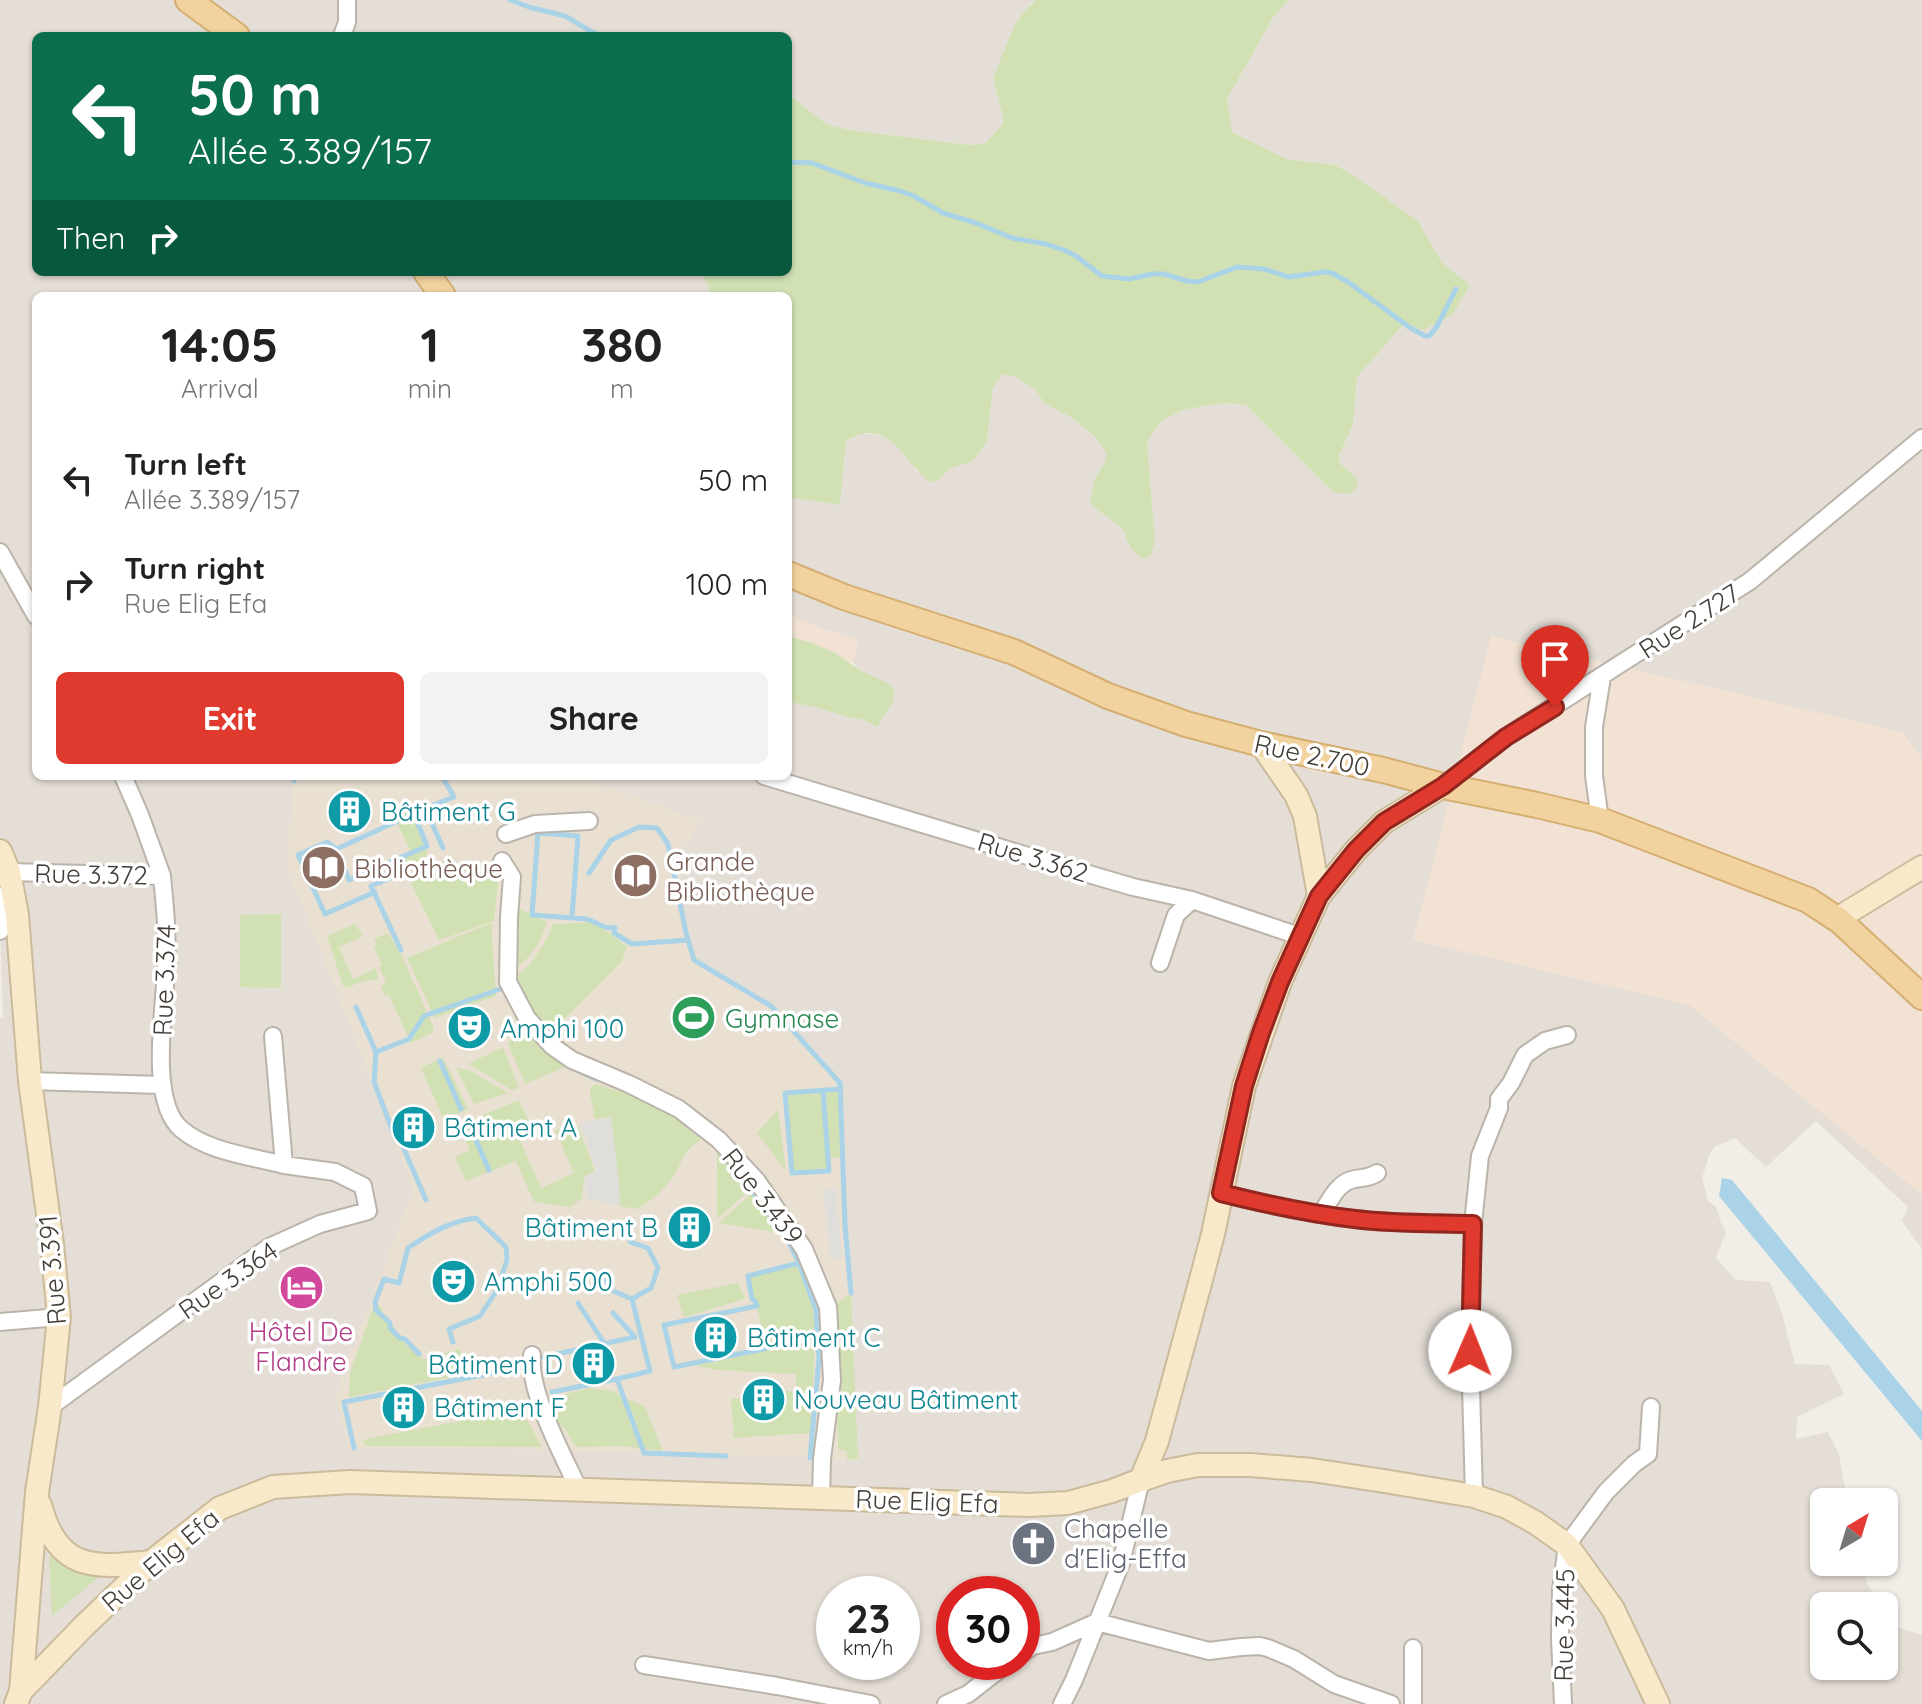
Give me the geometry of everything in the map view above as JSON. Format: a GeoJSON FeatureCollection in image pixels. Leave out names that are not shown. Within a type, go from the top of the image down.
{"type":"FeatureCollection","features":[{"type":"Feature","properties":{"kind":"main road"},"geometry":{"type":"LineString","coordinates":[[188,0],[232,32]]}},
{"type":"Feature","properties":{"kind":"main road","name":"Rue 2.700"},"geometry":{"type":"LineString","coordinates":[[792,576],[844,597],[1014,652],[1108,696],[1186,724],[1261,744],[1600,820],[1808,900],[1840,921],[1922,997]]}},
{"type":"Feature","properties":{"kind":"main road"},"geometry":{"type":"LineString","coordinates":[[1261,744],[1296,795],[1305,816],[1319,896]]}},
{"type":"Feature","properties":{"kind":"main road"},"geometry":{"type":"LineString","coordinates":[[1141,1480],[1170,1398],[1213,1234],[1244,1086],[1280,982],[1319,896],[1356,850],[1384,822],[1443,786]]}},
{"type":"Feature","properties":{"kind":"main road","name":"Rue 3.391"},"geometry":{"type":"LineString","coordinates":[[0,851],[9,872],[17,915],[30,1081],[59,1317],[37,1492],[18,1698]]}},
{"type":"Feature","properties":{"kind":"main road"},"geometry":{"type":"LineString","coordinates":[[1840,921],[1845,914],[1922,867]]}},
{"type":"Feature","properties":{"kind":"main road","name":"Rue Elig Efa"},"geometry":{"type":"LineString","coordinates":[[18,1698],[84,1626],[151,1562],[220,1508],[273,1487],[350,1482],[1029,1505],[1068,1503],[1167,1471],[1198,1465],[1250,1465],[1312,1470],[1474,1496],[1507,1507],[1536,1523],[1567,1545],[1613,1609],[1658,1704]]}},
{"type":"Feature","properties":{"kind":"main road"},"geometry":{"type":"LineString","coordinates":[[37,1492],[50,1533],[75,1558],[94,1565],[151,1562]]}},
{"type":"Feature","properties":{"kind":"street"},"geometry":{"type":"LineString","coordinates":[[343,32],[347,22],[347,0]]}},
{"type":"Feature","properties":{"kind":"street","name":"Rue 2.727"},"geometry":{"type":"LineString","coordinates":[[1443,786],[1506,737],[1750,581],[1922,438]]}},
{"type":"Feature","properties":{"kind":"street"},"geometry":{"type":"LineString","coordinates":[[0,552],[32,609]]}},
{"type":"Feature","properties":{"kind":"street"},"geometry":{"type":"LineString","coordinates":[[1600,820],[1594,776],[1594,727],[1602,677]]}},
{"type":"Feature","properties":{"kind":"street","name":"Rue 3.372"},"geometry":{"type":"LineString","coordinates":[[9,872],[162,876],[125,780]]}},
{"type":"Feature","properties":{"kind":"street","name":"Rue 3.362"},"geometry":{"type":"LineString","coordinates":[[779,780],[1133,887],[1192,900],[1302,937]]}},
{"type":"Feature","properties":{"kind":"street"},"geometry":{"type":"LineString","coordinates":[[506,834],[535,824],[589,821]]}},
{"type":"Feature","properties":{"kind":"street","name":"Rue 3.439"},"geometry":{"type":"LineString","coordinates":[[502,861],[512,877],[508,982],[527,1018],[552,1046],[572,1060],[679,1109],[719,1140],[757,1181],[804,1249],[828,1307],[832,1380],[822,1459],[821,1498]]}},
{"type":"Feature","properties":{"kind":"street","name":"Rue 3.374"},"geometry":{"type":"LineString","coordinates":[[162,876],[167,922],[161,1085],[169,1111],[179,1127],[206,1145],[284,1165]]}},
{"type":"Feature","properties":{"kind":"street"},"geometry":{"type":"LineString","coordinates":[[0,896],[8,922],[0,931]]}},
{"type":"Feature","properties":{"kind":"street"},"geometry":{"type":"LineString","coordinates":[[1160,963],[1176,915],[1192,900]]}},
{"type":"Feature","properties":{"kind":"street"},"geometry":{"type":"LineString","coordinates":[[1474,1496],[1470,1351],[1473,1224],[1480,1156],[1499,1108],[1499,1099],[1525,1055],[1545,1041],[1567,1035]]}},
{"type":"Feature","properties":{"kind":"street"},"geometry":{"type":"LineString","coordinates":[[273,1036],[284,1165]]}},
{"type":"Feature","properties":{"kind":"street"},"geometry":{"type":"LineString","coordinates":[[30,1081],[161,1085]]}},
{"type":"Feature","properties":{"kind":"street","name":"Rue 3.364"},"geometry":{"type":"LineString","coordinates":[[50,1407],[269,1247],[320,1224],[368,1211],[363,1186],[335,1172],[284,1165]]}},
{"type":"Feature","properties":{"kind":"street"},"geometry":{"type":"LineString","coordinates":[[1321,1214],[1345,1183],[1370,1178],[1377,1173]]}},
{"type":"Feature","properties":{"kind":"street"},"geometry":{"type":"LineString","coordinates":[[1221,1193],[1355,1219],[1473,1224]]}},
{"type":"Feature","properties":{"kind":"street"},"geometry":{"type":"LineString","coordinates":[[0,1322],[59,1317]]}},
{"type":"Feature","properties":{"kind":"street"},"geometry":{"type":"LineString","coordinates":[[532,1355],[531,1363],[542,1410],[579,1490]]}},
{"type":"Feature","properties":{"kind":"street"},"geometry":{"type":"LineString","coordinates":[[1567,1545],[1606,1492],[1648,1454],[1651,1407]]}},
{"type":"Feature","properties":{"kind":"street"},"geometry":{"type":"LineString","coordinates":[[1061,1704],[1074,1680],[1121,1563],[1141,1480]]}},
{"type":"Feature","properties":{"kind":"street","name":"Rue 3.445"},"geometry":{"type":"LineString","coordinates":[[1563,1704],[1560,1626],[1567,1545]]}},
{"type":"Feature","properties":{"kind":"street"},"geometry":{"type":"LineString","coordinates":[[1040,1645],[1097,1622],[1209,1651],[1268,1648],[1294,1659],[1346,1690],[1391,1704]]}},
{"type":"Feature","properties":{"kind":"street"},"geometry":{"type":"LineString","coordinates":[[1413,1648],[1413,1704]]}},
{"type":"Feature","properties":{"kind":"street"},"geometry":{"type":"LineString","coordinates":[[644,1665],[871,1704]]}},
{"type":"Feature","properties":{"kind":"street"},"geometry":{"type":"LineString","coordinates":[[946,1704],[968,1694],[986,1680]]}},
{"type":"Feature","properties":{"kind":"shaded area"},"geometry":{"type":"Polygon","coordinates":[[[0,0],[1036,0],[1030,4],[993,78],[1003,117],[1002,125],[985,143],[969,145],[849,130],[826,124],[792,97],[792,32],[32,32],[32,276],[704,276],[710,292],[32,292],[32,780],[792,780],[792,703],[861,719],[877,727],[888,683],[812,643],[792,637],[792,498],[840,504],[846,441],[860,433],[875,434],[890,440],[912,462],[917,472],[938,481],[948,469],[973,461],[987,441],[993,387],[1003,373],[1016,377],[1036,390],[1044,403],[1072,418],[1097,439],[1106,452],[1106,460],[1094,480],[1090,504],[1122,528],[1131,549],[1155,541],[1147,442],[1161,421],[1182,410],[1223,403],[1246,405],[1333,492],[1357,480],[1340,463],[1339,455],[1353,425],[1357,377],[1401,327],[1408,324],[1442,263],[1418,221],[1350,173],[1335,165],[1287,159],[1232,132],[1227,99],[1274,16],[1289,0],[1922,0],[1922,1249],[1902,1221],[1908,1207],[1816,1121],[1766,1167],[1735,1138],[1714,1147],[1702,1178],[1708,1201],[1716,1207],[1726,1232],[1716,1258],[1736,1280],[1770,1282],[1795,1364],[1829,1365],[1844,1394],[1797,1417],[1796,1439],[1828,1432],[1839,1455],[1846,1488],[1810,1488],[1810,1576],[1866,1576],[1865,1579],[1872,1592],[1810,1592],[1810,1680],[1898,1680],[1898,1627],[1922,1635],[1922,1704],[0,1704],[0,1018],[3,1017],[0,933],[0,0]]]}},
{"type":"Feature","properties":{"kind":"shaded area"},"geometry":{"type":"Polygon","coordinates":[[[792,616],[856,638],[858,644],[853,663],[812,643],[792,637],[792,616]]]}},
{"type":"Feature","properties":{"kind":"shaded area"},"geometry":{"type":"Polygon","coordinates":[[[1491,636],[1902,732],[1922,758],[1922,1195],[1689,1005],[1413,940],[1491,636]]]}},
{"type":"Feature","properties":{"kind":"shaded area"},"geometry":{"type":"Polygon","coordinates":[[[294,780],[590,780],[702,821],[676,859],[680,901],[694,960],[771,1006],[840,1083],[845,1186],[843,1223],[851,1293],[858,1459],[348,1448],[336,1394],[413,1189],[286,866],[294,780]]]}},
{"type":"Feature","properties":{"kind":"shaded area"},"geometry":{"type":"Polygon","coordinates":[[[611,1117],[620,1206],[586,1198],[585,1178],[597,1171],[580,1123],[611,1117]]]}},
{"type":"Feature","properties":{"kind":"shaded area"},"geometry":{"type":"Polygon","coordinates":[[[836,1188],[842,1259],[831,1259],[823,1189],[836,1188]]]}},
{"type":"Feature","properties":{"kind":"green space"},"geometry":{"type":"Polygon","coordinates":[[[1036,0],[1289,0],[1274,16],[1227,99],[1232,132],[1287,159],[1335,165],[1350,173],[1418,221],[1442,263],[1470,285],[1452,315],[1423,330],[1408,324],[1401,327],[1357,377],[1353,425],[1339,455],[1340,463],[1358,480],[1356,488],[1349,494],[1333,492],[1246,405],[1223,403],[1182,410],[1161,421],[1147,442],[1155,541],[1150,556],[1143,559],[1131,549],[1122,528],[1090,504],[1094,480],[1106,460],[1106,452],[1094,436],[1072,418],[1044,403],[1036,390],[1016,377],[1003,374],[993,387],[987,441],[973,461],[949,469],[938,481],[930,482],[884,437],[873,433],[861,434],[846,441],[840,505],[792,498],[792,292],[710,292],[704,276],[792,276],[792,97],[826,124],[849,130],[969,145],[985,143],[1002,125],[1003,117],[993,78],[1014,26],[1036,0]]]}},
{"type":"Feature","properties":{"kind":"green space"},"geometry":{"type":"Polygon","coordinates":[[[792,637],[835,653],[888,683],[894,690],[893,702],[877,727],[861,719],[792,703],[792,637]]]}},
{"type":"Feature","properties":{"kind":"green space"},"geometry":{"type":"Polygon","coordinates":[[[412,810],[427,846],[426,862],[399,874],[392,861],[411,853],[395,818],[412,810]]]}},
{"type":"Feature","properties":{"kind":"green space"},"geometry":{"type":"Polygon","coordinates":[[[450,859],[464,880],[499,875],[494,921],[439,940],[408,877],[450,859]]]}},
{"type":"Feature","properties":{"kind":"green space"},"geometry":{"type":"Polygon","coordinates":[[[518,908],[547,922],[536,948],[515,967],[515,934],[518,908]]]}},
{"type":"Feature","properties":{"kind":"green space"},"geometry":{"type":"Polygon","coordinates":[[[281,914],[281,988],[240,987],[240,915],[281,914]]]}},
{"type":"Feature","properties":{"kind":"green space"},"geometry":{"type":"Polygon","coordinates":[[[594,922],[627,946],[622,961],[549,1034],[523,999],[515,976],[533,960],[553,924],[594,922]]]}},
{"type":"Feature","properties":{"kind":"green space"},"geometry":{"type":"Polygon","coordinates":[[[491,923],[496,996],[435,1018],[407,958],[491,923]]]}},
{"type":"Feature","properties":{"kind":"green space"},"geometry":{"type":"Polygon","coordinates":[[[355,924],[363,936],[339,947],[353,979],[376,968],[378,980],[367,980],[346,988],[327,936],[355,924]]]}},
{"type":"Feature","properties":{"kind":"green space"},"geometry":{"type":"Polygon","coordinates":[[[388,933],[400,952],[434,1028],[432,1033],[411,1043],[389,995],[385,996],[381,987],[386,982],[379,967],[382,965],[374,939],[388,933]]]}},
{"type":"Feature","properties":{"kind":"green space"},"geometry":{"type":"Polygon","coordinates":[[[525,1026],[567,1066],[525,1084],[508,1043],[525,1026]]]}},
{"type":"Feature","properties":{"kind":"green space"},"geometry":{"type":"Polygon","coordinates":[[[503,1047],[519,1088],[512,1090],[468,1064],[503,1047]]]}},
{"type":"Feature","properties":{"kind":"green space"},"geometry":{"type":"Polygon","coordinates":[[[443,1057],[468,1109],[444,1120],[421,1068],[443,1057]]]}},
{"type":"Feature","properties":{"kind":"green space"},"geometry":{"type":"Polygon","coordinates":[[[456,1068],[469,1070],[508,1093],[474,1104],[456,1068]]]}},
{"type":"Feature","properties":{"kind":"green space"},"geometry":{"type":"Polygon","coordinates":[[[596,1084],[635,1096],[671,1114],[701,1140],[688,1151],[662,1190],[637,1209],[620,1206],[611,1117],[594,1119],[590,1091],[596,1084]]]}},
{"type":"Feature","properties":{"kind":"green space"},"geometry":{"type":"Polygon","coordinates":[[[823,1090],[829,1153],[826,1092],[840,1091],[844,1157],[829,1158],[829,1171],[792,1173],[785,1093],[823,1090]]]}},
{"type":"Feature","properties":{"kind":"green space"},"geometry":{"type":"Polygon","coordinates":[[[519,1100],[533,1132],[519,1139],[541,1188],[574,1173],[555,1130],[578,1126],[595,1171],[584,1177],[582,1198],[571,1207],[534,1202],[516,1161],[466,1181],[455,1157],[470,1150],[464,1136],[456,1138],[452,1128],[519,1100]]]}},
{"type":"Feature","properties":{"kind":"green space"},"geometry":{"type":"Polygon","coordinates":[[[778,1110],[786,1171],[757,1133],[778,1110]]]}},
{"type":"Feature","properties":{"kind":"green space"},"geometry":{"type":"Polygon","coordinates":[[[717,1152],[750,1190],[717,1219],[717,1152]]]}},
{"type":"Feature","properties":{"kind":"green space"},"geometry":{"type":"Polygon","coordinates":[[[752,1193],[781,1233],[719,1223],[752,1193]]]}},
{"type":"Feature","properties":{"kind":"green space"},"geometry":{"type":"Polygon","coordinates":[[[799,1263],[817,1330],[807,1332],[800,1340],[767,1348],[748,1277],[799,1263]]]}},
{"type":"Feature","properties":{"kind":"green space"},"geometry":{"type":"Polygon","coordinates":[[[738,1283],[745,1299],[684,1317],[677,1295],[738,1283]]]}},
{"type":"Feature","properties":{"kind":"green space"},"geometry":{"type":"Polygon","coordinates":[[[851,1293],[858,1458],[847,1460],[847,1451],[838,1450],[835,1305],[851,1293]]]}},
{"type":"Feature","properties":{"kind":"green space"},"geometry":{"type":"Polygon","coordinates":[[[375,1302],[383,1309],[381,1316],[395,1328],[395,1334],[424,1359],[460,1349],[467,1374],[349,1397],[350,1373],[375,1302]]]}},
{"type":"Feature","properties":{"kind":"green space"},"geometry":{"type":"Polygon","coordinates":[[[815,1339],[811,1433],[733,1438],[731,1398],[784,1400],[784,1391],[796,1391],[796,1374],[696,1366],[815,1339]]]}},
{"type":"Feature","properties":{"kind":"green space"},"geometry":{"type":"Polygon","coordinates":[[[588,1388],[612,1391],[645,1407],[663,1451],[623,1446],[576,1447],[564,1427],[547,1415],[548,1399],[588,1388]]]}},
{"type":"Feature","properties":{"kind":"green space"},"geometry":{"type":"Polygon","coordinates":[[[521,1409],[542,1447],[366,1446],[362,1440],[521,1409]]]}},
{"type":"Feature","properties":{"kind":"green space"},"geometry":{"type":"Polygon","coordinates":[[[49,1556],[98,1578],[52,1616],[49,1556]]]}},
{"type":"Feature","properties":{"kind":"water"},"geometry":{"type":"Polygon","coordinates":[[[1722,1178],[1732,1180],[1922,1411],[1922,1441],[1719,1196],[1722,1178]]]}},
{"type":"Feature","properties":{"kind":"waterway"},"geometry":{"type":"LineString","coordinates":[[510,0],[565,16],[592,32]]}},
{"type":"Feature","properties":{"kind":"waterway"},"geometry":{"type":"LineString","coordinates":[[792,162],[812,163],[865,183],[900,191],[943,213],[1012,238],[1064,250],[1102,276],[1129,279],[1164,274],[1198,282],[1237,267],[1264,269],[1289,277],[1332,273],[1425,336],[1436,328],[1456,289]]}},
{"type":"Feature","properties":{"kind":"waterway"},"geometry":{"type":"LineString","coordinates":[[375,892],[325,914],[298,855],[327,842],[336,849],[454,797],[444,780]]}},
{"type":"Feature","properties":{"kind":"waterway"},"geometry":{"type":"LineString","coordinates":[[424,806],[443,848]]}},
{"type":"Feature","properties":{"kind":"waterway"},"geometry":{"type":"LineString","coordinates":[[336,849],[349,880],[427,846],[414,814]]}},
{"type":"Feature","properties":{"kind":"waterway"},"geometry":{"type":"LineString","coordinates":[[589,873],[611,840],[639,827],[657,828],[668,844],[694,960],[771,1006],[840,1083],[845,1226],[851,1293]]}},
{"type":"Feature","properties":{"kind":"waterway"},"geometry":{"type":"LineString","coordinates":[[572,917],[578,836],[538,833],[532,915],[587,919],[615,928],[614,933],[632,944],[688,940]]}},
{"type":"Feature","properties":{"kind":"waterway"},"geometry":{"type":"LineString","coordinates":[[401,950],[371,886],[400,874],[402,857]]}},
{"type":"Feature","properties":{"kind":"waterway"},"geometry":{"type":"LineString","coordinates":[[483,866],[503,874]]}},
{"type":"Feature","properties":{"kind":"waterway"},"geometry":{"type":"LineString","coordinates":[[376,1052],[409,1039],[424,1016],[503,988]]}},
{"type":"Feature","properties":{"kind":"waterway"},"geometry":{"type":"LineString","coordinates":[[356,1007],[376,1052],[374,1082],[395,1137],[401,1142],[426,1200]]}},
{"type":"Feature","properties":{"kind":"waterway"},"geometry":{"type":"LineString","coordinates":[[440,1061],[461,1109]]}},
{"type":"Feature","properties":{"kind":"waterway"},"geometry":{"type":"LineString","coordinates":[[576,1070],[596,1079]]}},
{"type":"Feature","properties":{"kind":"waterway"},"geometry":{"type":"LineString","coordinates":[[823,1091],[829,1171],[792,1173],[785,1093],[841,1089]]}},
{"type":"Feature","properties":{"kind":"waterway"},"geometry":{"type":"LineString","coordinates":[[468,1122],[489,1170]]}},
{"type":"Feature","properties":{"kind":"waterway"},"geometry":{"type":"LineString","coordinates":[[720,1152],[785,1235],[816,1310],[819,1358],[810,1458]]}},
{"type":"Feature","properties":{"kind":"waterway"},"geometry":{"type":"LineString","coordinates":[[419,1354],[390,1328],[390,1323],[376,1310],[375,1302],[384,1279],[399,1283],[408,1248],[449,1225],[476,1218],[506,1247],[507,1260],[497,1290],[480,1316],[449,1329],[453,1342]]}},
{"type":"Feature","properties":{"kind":"waterway"},"geometry":{"type":"LineString","coordinates":[[602,1271],[611,1290],[632,1299],[651,1288],[658,1268],[648,1248],[630,1242]]}},
{"type":"Feature","properties":{"kind":"waterway"},"geometry":{"type":"LineString","coordinates":[[799,1263],[748,1276],[752,1299],[757,1306],[664,1325],[674,1367],[818,1338]]}},
{"type":"Feature","properties":{"kind":"waterway"},"geometry":{"type":"LineString","coordinates":[[632,1299],[650,1371],[617,1379],[644,1453],[726,1456]]}},
{"type":"Feature","properties":{"kind":"waterway"},"geometry":{"type":"LineString","coordinates":[[578,1303],[604,1343]]}},
{"type":"Feature","properties":{"kind":"waterway"},"geometry":{"type":"LineString","coordinates":[[543,1357],[635,1337],[613,1313]]}},
{"type":"Feature","properties":{"kind":"waterway"},"geometry":{"type":"LineString","coordinates":[[354,1448],[344,1402],[508,1370]]}},
{"type":"Feature","properties":{"kind":"waterway"},"geometry":{"type":"LineString","coordinates":[[552,1392],[617,1379]]}},
{"type":"Feature","properties":{"kind":"place","name":"Bâtiment G"},"geometry":{"type":"Point","coordinates":[350,811]}},
{"type":"Feature","properties":{"kind":"place","name":"Bibliothèque"},"geometry":{"type":"Point","coordinates":[323,868]}},
{"type":"Feature","properties":{"kind":"place","name":"Grande Bibliothèque"},"geometry":{"type":"Point","coordinates":[635,876]}},
{"type":"Feature","properties":{"kind":"place","name":"Gymnase"},"geometry":{"type":"Point","coordinates":[694,1018]}},
{"type":"Feature","properties":{"kind":"place","name":"Amphi 100"},"geometry":{"type":"Point","coordinates":[469,1028]}},
{"type":"Feature","properties":{"kind":"place","name":"Bâtiment A"},"geometry":{"type":"Point","coordinates":[413,1127]}},
{"type":"Feature","properties":{"kind":"place","name":"Bâtiment B"},"geometry":{"type":"Point","coordinates":[689,1227]}},
{"type":"Feature","properties":{"kind":"place","name":"Amphi 500"},"geometry":{"type":"Point","coordinates":[453,1281]}},
{"type":"Feature","properties":{"kind":"place","name":"Hôtel De Flandre"},"geometry":{"type":"Point","coordinates":[301,1288]}},
{"type":"Feature","properties":{"kind":"place","name":"Bâtiment C"},"geometry":{"type":"Point","coordinates":[716,1337]}},
{"type":"Feature","properties":{"kind":"place","name":"Bâtiment D"},"geometry":{"type":"Point","coordinates":[594,1364]}},
{"type":"Feature","properties":{"kind":"place","name":"Nouveau Bâtiment"},"geometry":{"type":"Point","coordinates":[763,1399]}},
{"type":"Feature","properties":{"kind":"place","name":"Bâtiment F"},"geometry":{"type":"Point","coordinates":[403,1407]}},
{"type":"Feature","properties":{"kind":"place","name":"Chapelle d'Elig-Effa"},"geometry":{"type":"Point","coordinates":[1033,1543]}},
{"type":"Feature","properties":{"kind":"route"},"geometry":{"type":"LineString","coordinates":[[1470,1351],[1473,1224],[1355,1219],[1221,1193],[1244,1086],[1261,1033],[1319,896],[1356,850],[1384,822],[1443,786],[1506,737],[1555,707]]}}]}
